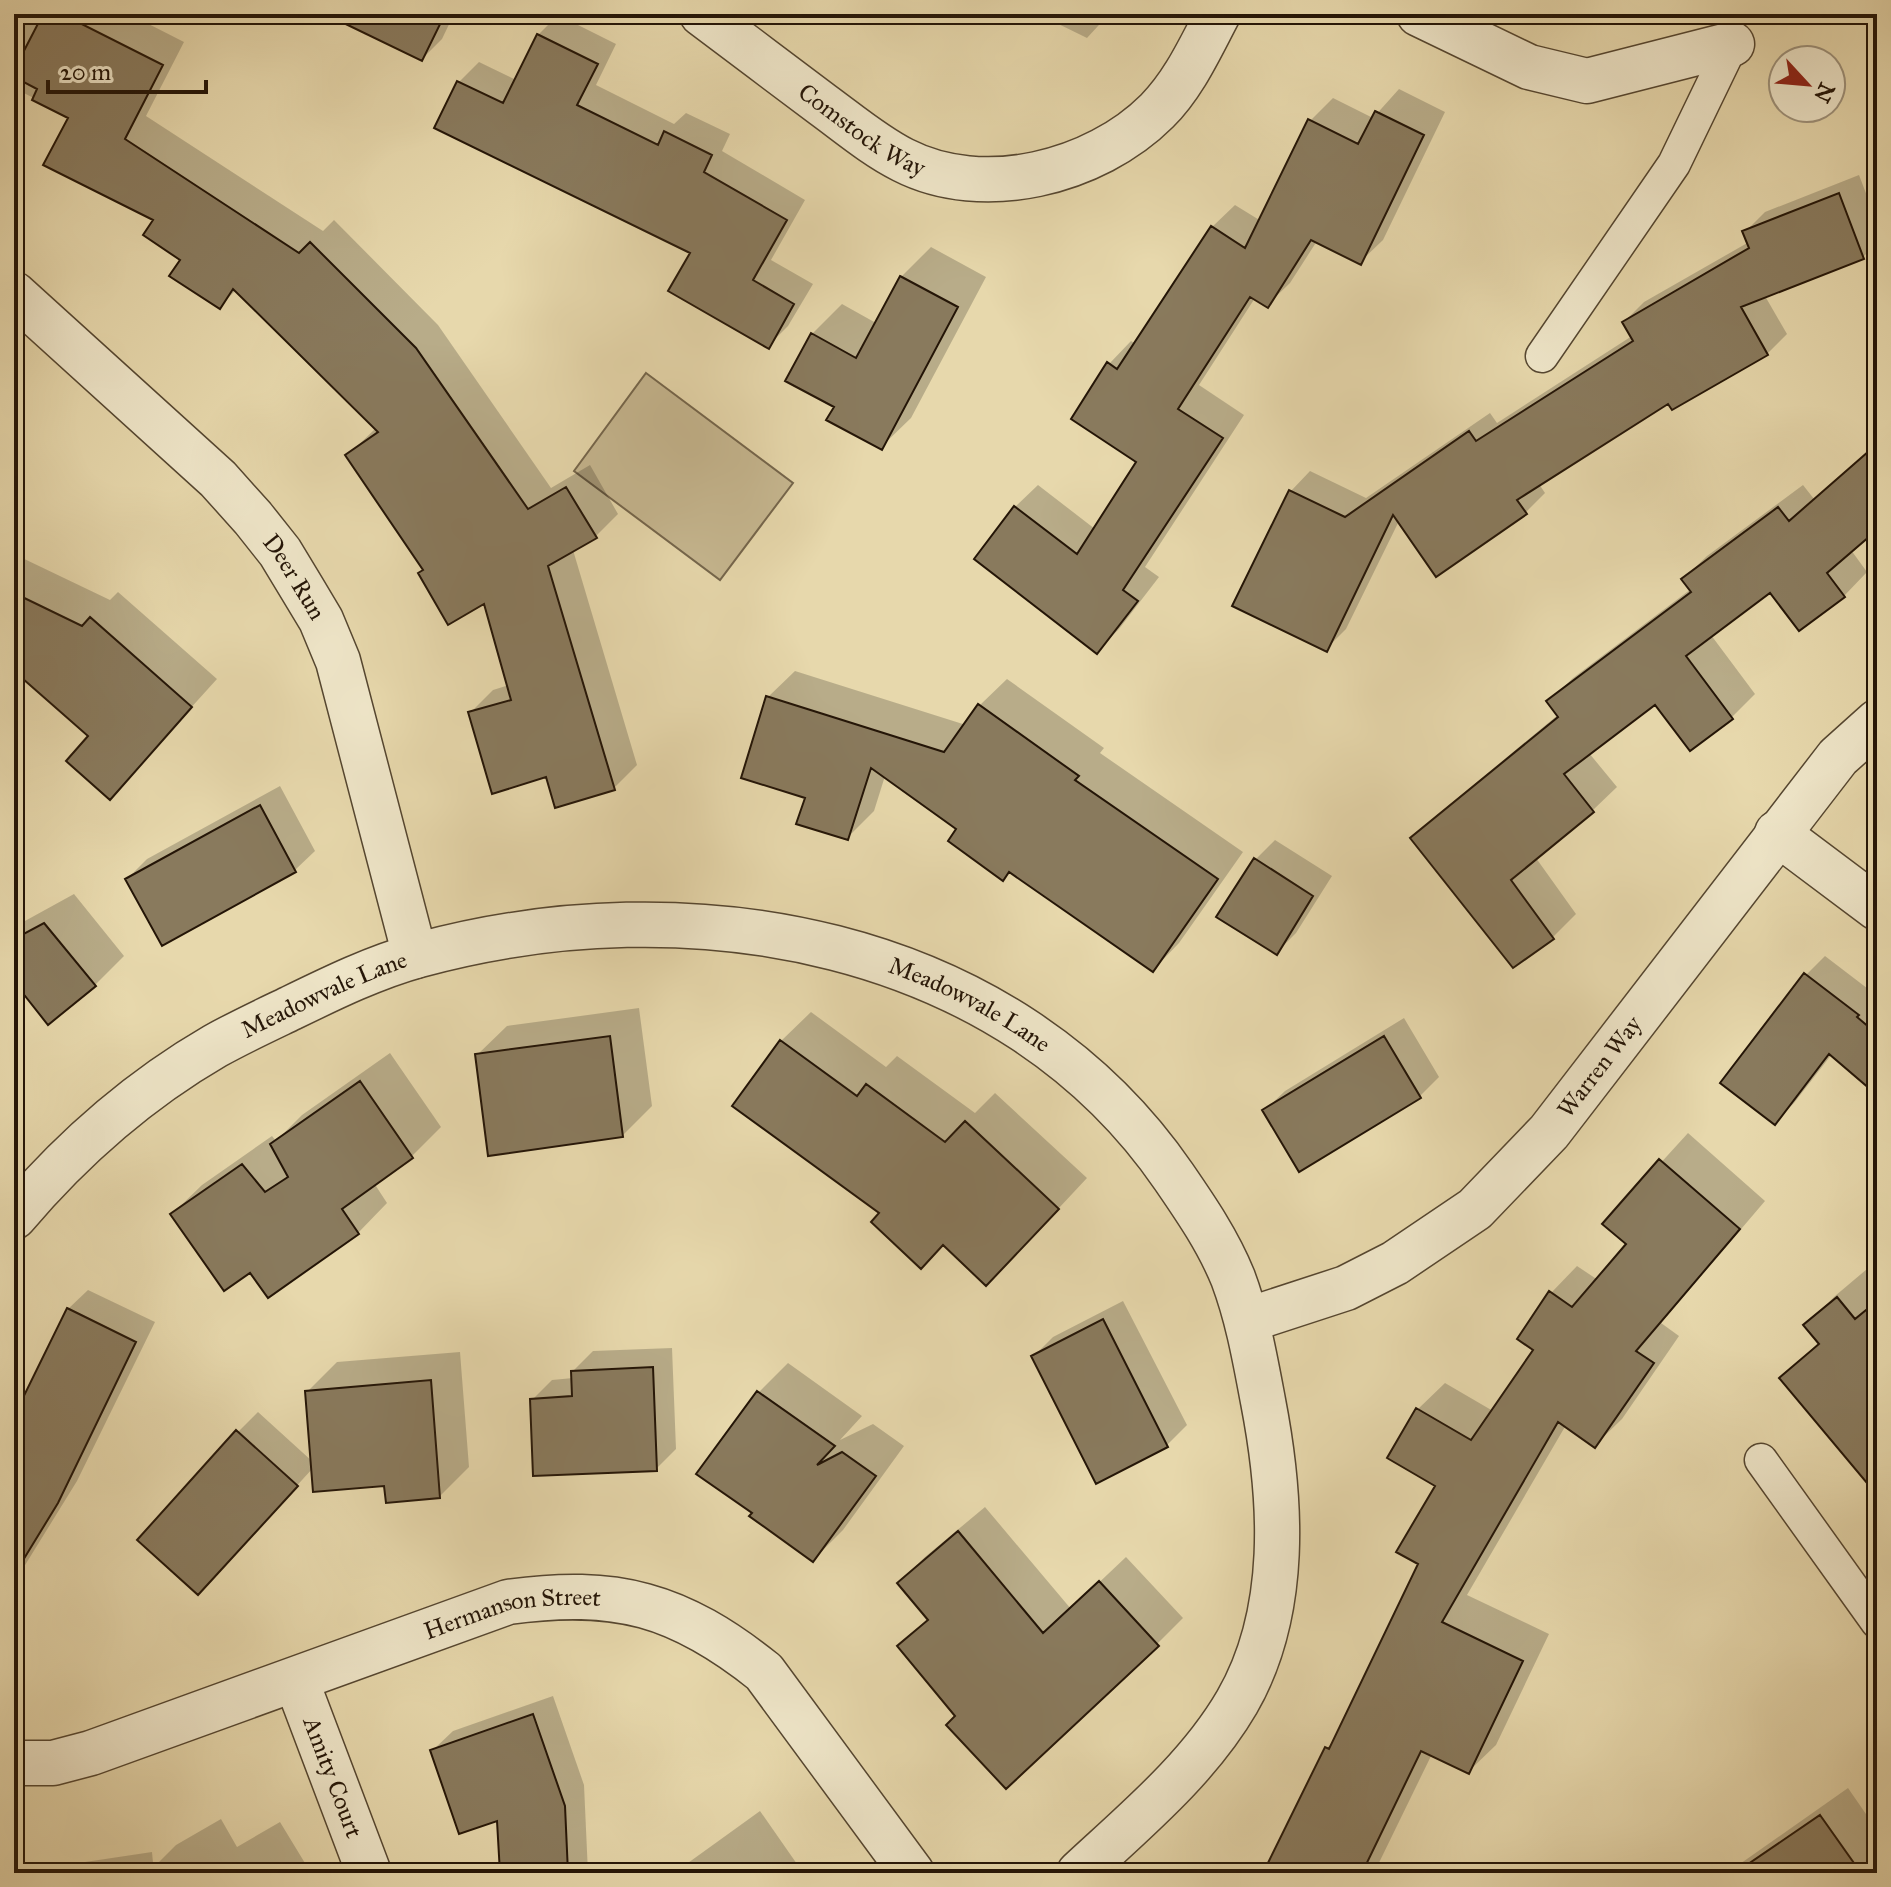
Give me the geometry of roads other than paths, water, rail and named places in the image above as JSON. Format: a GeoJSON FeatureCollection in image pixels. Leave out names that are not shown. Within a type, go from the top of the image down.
{"type":"FeatureCollection","features":[{"type":"Feature","properties":{"kind":"street","name":"Comstock Way"},"geometry":{"type":"LineString","coordinates":[[702,14],[870,140],[905,161],[969,179],[1002,180],[1046,171],[1093,156],[1124,138],[1157,111],[1188,71],[1218,14]]}},
{"type":"Feature","properties":{"kind":"street"},"geometry":{"type":"LineString","coordinates":[[1419,14],[1529,67],[1587,81],[1732,44]]}},
{"type":"Feature","properties":{"kind":"street","name":"Deer Run"},"geometry":{"type":"LineString","coordinates":[[14,294],[218,479],[280,552],[321,620],[338,661],[415,956]]}},
{"type":"Feature","properties":{"kind":"street","name":"Warren Way"},"geometry":{"type":"LineString","coordinates":[[1248,1320],[1346,1288],[1395,1263],[1475,1209],[1549,1132],[1777,833],[1838,757],[1877,722]]}},
{"type":"Feature","properties":{"kind":"street"},"geometry":{"type":"LineString","coordinates":[[1777,833],[1877,908]]}},
{"type":"Feature","properties":{"kind":"street","name":"Meadowvale Lane"},"geometry":{"type":"LineString","coordinates":[[14,1217],[53,1173],[101,1128],[154,1085],[216,1045],[343,982],[415,956],[539,931],[621,924],[700,925],[765,933],[900,967],[941,984],[1012,1022],[1082,1072],[1140,1131],[1214,1238],[1232,1275],[1248,1320],[1270,1436],[1277,1516],[1276,1568],[1269,1617],[1256,1661],[1237,1702],[1206,1745],[1168,1789],[1079,1873]]}},
{"type":"Feature","properties":{"kind":"street","name":"Hermanson Street"},"geometry":{"type":"LineString","coordinates":[[14,1763],[53,1763],[91,1753],[508,1602],[555,1595],[597,1596],[672,1614],[733,1647],[764,1672],[912,1873]]}},
{"type":"Feature","properties":{"kind":"street","name":"Amity Court"},"geometry":{"type":"LineString","coordinates":[[296,1680],[369,1873]]}},
{"type":"Feature","properties":{"kind":"lane"},"geometry":{"type":"LineString","coordinates":[[1542,356],[1674,164],[1732,44]]}},
{"type":"Feature","properties":{"kind":"lane"},"geometry":{"type":"LineString","coordinates":[[1761,1460],[1877,1622]]}}]}
